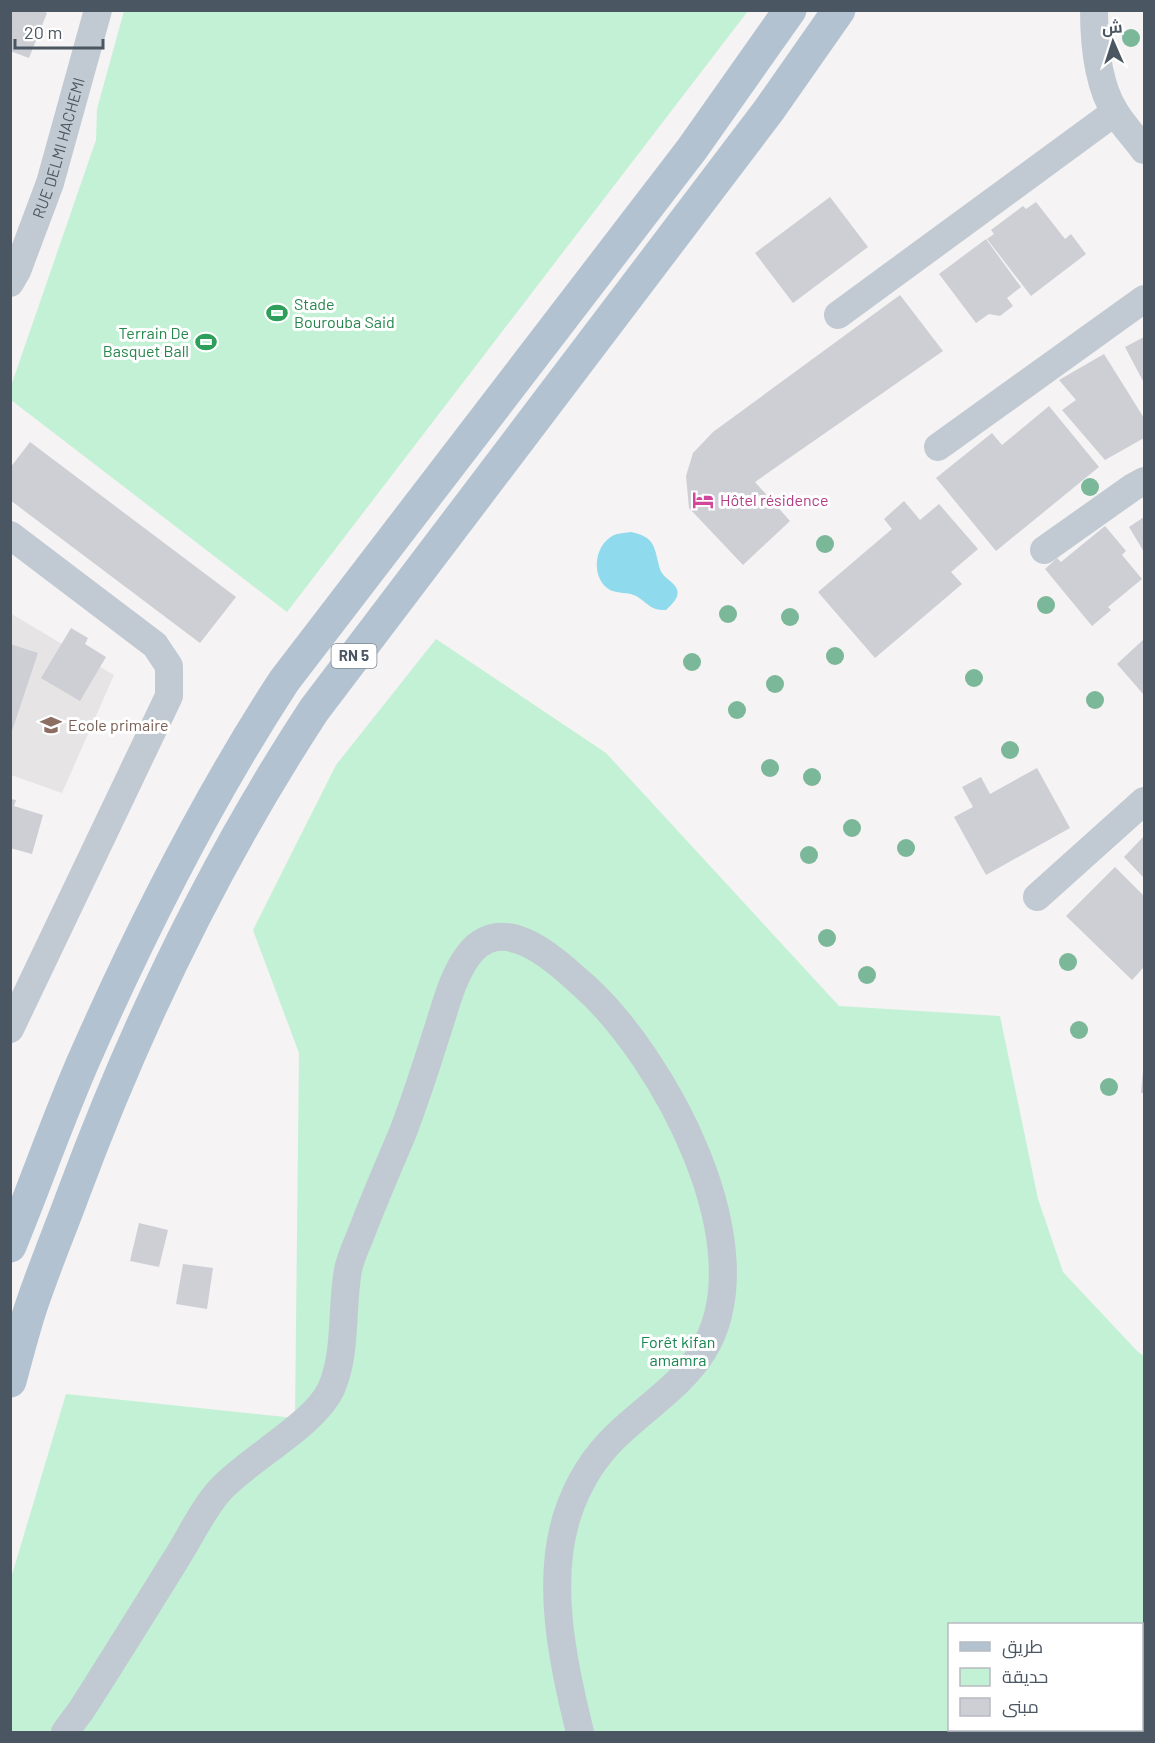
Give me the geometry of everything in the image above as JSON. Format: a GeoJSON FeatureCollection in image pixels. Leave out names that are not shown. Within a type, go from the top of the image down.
{"type":"FeatureCollection","features":[{"type":"Feature","properties":{"kind":"main road","name":"RN 5"},"geometry":{"type":"LineString","coordinates":[[10,1246],[85,1058],[129,961],[175,869],[254,728],[284,681],[692,149],[790,10]]}},
{"type":"Feature","properties":{"kind":"main road","name":"RN 5"},"geometry":{"type":"LineString","coordinates":[[10,1381],[31,1306],[109,1100],[158,988],[192,920],[282,759],[314,710],[762,119],[839,10]]}},
{"type":"Feature","properties":{"kind":"street","name":"RUE DELMI HACHEMI"},"geometry":{"type":"LineString","coordinates":[[10,283],[17,271],[50,183],[98,10]]}},
{"type":"Feature","properties":{"kind":"street"},"geometry":{"type":"LineString","coordinates":[[1094,10],[1094,34],[1102,82],[1115,111],[1144,150]]}},
{"type":"Feature","properties":{"kind":"street"},"geometry":{"type":"LineString","coordinates":[[837,315],[1115,111]]}},
{"type":"Feature","properties":{"kind":"street"},"geometry":{"type":"LineString","coordinates":[[938,447],[1144,299]]}},
{"type":"Feature","properties":{"kind":"street"},"geometry":{"type":"LineString","coordinates":[[1044,550],[1144,481]]}},
{"type":"Feature","properties":{"kind":"street"},"geometry":{"type":"LineString","coordinates":[[10,535],[155,645],[169,666],[169,696],[10,1029]]}},
{"type":"Feature","properties":{"kind":"street"},"geometry":{"type":"LineString","coordinates":[[1037,897],[1144,801]]}},
{"type":"Feature","properties":{"kind":"street"},"geometry":{"type":"LineString","coordinates":[[65,1732],[82,1709],[219,1491],[253,1460],[310,1417],[330,1393],[338,1364],[349,1266],[404,1128],[450,992],[464,961],[478,944],[499,936],[527,942],[555,960],[600,1000],[637,1046],[670,1099],[696,1155],[720,1226],[724,1284],[717,1324],[702,1354],[676,1384],[616,1436],[588,1467],[568,1513],[557,1562],[559,1608],[566,1677],[580,1732]]}},
{"type":"Feature","properties":{"kind":"shaded area","name":"Ecole primaire"},"geometry":{"type":"Polygon","coordinates":[[[10,613],[114,675],[62,793],[11,775],[10,613]]]}},
{"type":"Feature","properties":{"kind":"green space","name":"Stade Bourouba Said"},"geometry":{"type":"Polygon","coordinates":[[[124,10],[748,11],[287,612],[11,400],[11,386],[96,140],[97,109],[124,10]]]}},
{"type":"Feature","properties":{"kind":"green space","name":"Forêt kifan amamra"},"geometry":{"type":"Polygon","coordinates":[[[436,639],[606,753],[839,1006],[1000,1016],[1038,1199],[1063,1272],[1144,1356],[1144,1732],[11,1732],[11,1578],[66,1394],[295,1418],[299,1053],[253,930],[336,765],[436,639]]]}},
{"type":"Feature","properties":{"kind":"water"},"geometry":{"type":"Polygon","coordinates":[[[631,532],[650,540],[660,569],[677,590],[674,602],[666,610],[654,608],[634,595],[614,592],[607,588],[598,575],[597,558],[604,543],[617,534],[631,532]]]}},
{"type":"Feature","properties":{"kind":"building"},"geometry":{"type":"Polygon","coordinates":[[[10,10],[40,10],[47,13],[29,58],[10,51],[10,10]]]}},
{"type":"Feature","properties":{"kind":"building"},"geometry":{"type":"Polygon","coordinates":[[[830,197],[868,247],[793,303],[755,253],[830,197]]]}},
{"type":"Feature","properties":{"kind":"building"},"geometry":{"type":"Polygon","coordinates":[[[1036,202],[1065,239],[1071,234],[1086,254],[1031,296],[987,239],[994,234],[991,230],[1023,206],[1026,209],[1036,202]]]}},
{"type":"Feature","properties":{"kind":"building"},"geometry":{"type":"Polygon","coordinates":[[[986,239],[1021,287],[1007,298],[1013,306],[1000,316],[989,314],[976,323],[939,274],[986,239]]]}},
{"type":"Feature","properties":{"kind":"building"},"geometry":{"type":"Polygon","coordinates":[[[900,295],[943,351],[755,482],[790,521],[743,565],[689,508],[686,476],[693,453],[713,432],[900,295]]]}},
{"type":"Feature","properties":{"kind":"building"},"geometry":{"type":"Polygon","coordinates":[[[1144,337],[1144,383],[1125,347],[1144,337]]]}},
{"type":"Feature","properties":{"kind":"building"},"geometry":{"type":"Polygon","coordinates":[[[1104,354],[1144,418],[1144,438],[1105,460],[1062,410],[1076,400],[1059,380],[1104,354]]]}},
{"type":"Feature","properties":{"kind":"building"},"geometry":{"type":"Polygon","coordinates":[[[1049,406],[1099,467],[996,551],[936,478],[992,433],[1002,445],[1049,406]]]}},
{"type":"Feature","properties":{"kind":"building"},"geometry":{"type":"Polygon","coordinates":[[[30,442],[236,597],[200,643],[10,500],[10,468],[30,442]]]}},
{"type":"Feature","properties":{"kind":"building"},"geometry":{"type":"Polygon","coordinates":[[[904,501],[920,520],[939,504],[978,549],[951,572],[962,584],[875,658],[818,592],[892,529],[884,519],[904,501]]]}},
{"type":"Feature","properties":{"kind":"building"},"geometry":{"type":"Polygon","coordinates":[[[1144,517],[1144,552],[1129,527],[1144,517]]]}},
{"type":"Feature","properties":{"kind":"building"},"geometry":{"type":"Polygon","coordinates":[[[1105,526],[1126,551],[1122,555],[1142,579],[1108,607],[1111,610],[1092,626],[1045,569],[1057,558],[1061,562],[1105,526]]]}},
{"type":"Feature","properties":{"kind":"building"},"geometry":{"type":"Polygon","coordinates":[[[71,628],[88,638],[85,644],[106,657],[80,701],[41,678],[71,628]]]}},
{"type":"Feature","properties":{"kind":"building"},"geometry":{"type":"Polygon","coordinates":[[[1144,639],[1144,695],[1117,664],[1144,639]]]}},
{"type":"Feature","properties":{"kind":"building"},"geometry":{"type":"Polygon","coordinates":[[[10,644],[38,653],[11,734],[10,733],[10,644]]]}},
{"type":"Feature","properties":{"kind":"building"},"geometry":{"type":"Polygon","coordinates":[[[1037,768],[1070,828],[986,875],[954,817],[973,807],[962,787],[981,777],[990,794],[1037,768]]]}},
{"type":"Feature","properties":{"kind":"building"},"geometry":{"type":"Polygon","coordinates":[[[10,799],[16,800],[14,806],[43,815],[32,854],[10,848],[10,799]]]}},
{"type":"Feature","properties":{"kind":"building"},"geometry":{"type":"Polygon","coordinates":[[[1144,836],[1144,878],[1124,857],[1144,836]]]}},
{"type":"Feature","properties":{"kind":"building"},"geometry":{"type":"Polygon","coordinates":[[[1115,867],[1144,896],[1144,967],[1132,980],[1066,916],[1115,867]]]}},
{"type":"Feature","properties":{"kind":"building"},"geometry":{"type":"Polygon","coordinates":[[[1143,1071],[1144,1093],[1141,1093],[1143,1071]]]}},
{"type":"Feature","properties":{"kind":"building"},"geometry":{"type":"Polygon","coordinates":[[[139,1223],[168,1230],[159,1267],[130,1261],[139,1223]]]}},
{"type":"Feature","properties":{"kind":"building"},"geometry":{"type":"Polygon","coordinates":[[[183,1264],[213,1268],[207,1309],[176,1304],[183,1264]]]}},
{"type":"Feature","properties":{"kind":"place","name":"Stade Bourouba Said"},"geometry":{"type":"Point","coordinates":[277,313]}},
{"type":"Feature","properties":{"kind":"place","name":"Terrain De Basquet Ball"},"geometry":{"type":"Point","coordinates":[206,342]}},
{"type":"Feature","properties":{"kind":"place","name":"Hôtel résidence"},"geometry":{"type":"Point","coordinates":[703,500]}},
{"type":"Feature","properties":{"kind":"place","name":"Ecole primaire"},"geometry":{"type":"Point","coordinates":[51,725]}}]}
